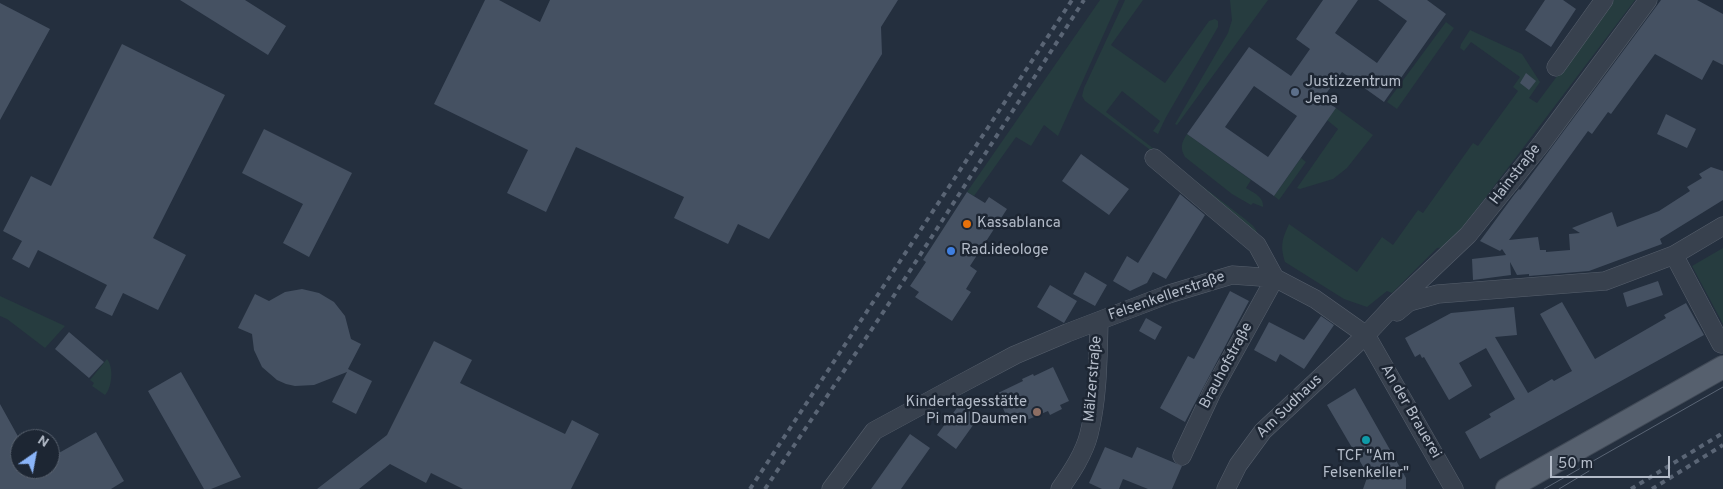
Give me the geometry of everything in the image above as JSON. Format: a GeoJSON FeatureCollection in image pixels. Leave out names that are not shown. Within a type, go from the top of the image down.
{"type":"FeatureCollection","features":[{"type":"Feature","properties":{"kind":"main road"},"geometry":{"type":"LineString","coordinates":[[1507,489],[1723,367]]}},
{"type":"Feature","properties":{"kind":"street"},"geometry":{"type":"LineString","coordinates":[[1556,67],[1604,0]]}},
{"type":"Feature","properties":{"kind":"street","name":"Hainstraße"},"geometry":{"type":"LineString","coordinates":[[1366,335],[1393,306],[1468,235],[1542,143],[1648,0]]}},
{"type":"Feature","properties":{"kind":"street"},"geometry":{"type":"LineString","coordinates":[[1154,158],[1256,244],[1275,278]]}},
{"type":"Feature","properties":{"kind":"street"},"geometry":{"type":"LineString","coordinates":[[1366,335],[1409,302],[1438,294],[1606,281],[1674,255],[1723,226]]}},
{"type":"Feature","properties":{"kind":"street"},"geometry":{"type":"LineString","coordinates":[[1674,255],[1721,344]]}},
{"type":"Feature","properties":{"kind":"street","name":"Felsenkellerstraße"},"geometry":{"type":"LineString","coordinates":[[832,489],[874,431],[1015,355],[1169,294],[1232,275],[1275,278],[1314,299],[1366,335]]}},
{"type":"Feature","properties":{"kind":"street","name":"Brauhofstraße"},"geometry":{"type":"LineString","coordinates":[[1182,456],[1212,392],[1275,278]]}},
{"type":"Feature","properties":{"kind":"street","name":"Mälzerstraße"},"geometry":{"type":"LineString","coordinates":[[1060,489],[1079,458],[1089,435],[1095,398],[1099,321]]}},
{"type":"Feature","properties":{"kind":"street","name":"Am Sudhaus"},"geometry":{"type":"LineString","coordinates":[[1226,489],[1238,465],[1263,431],[1366,335]]}},
{"type":"Feature","properties":{"kind":"street","name":"An der Brauerei"},"geometry":{"type":"LineString","coordinates":[[1366,335],[1454,489]]}},
{"type":"Feature","properties":{"kind":"green space"},"geometry":{"type":"Polygon","coordinates":[[[1100,0],[1119,0],[1058,136],[1044,125],[1031,146],[1016,137],[974,196],[967,192],[1100,0]]]}},
{"type":"Feature","properties":{"kind":"green space"},"geometry":{"type":"Polygon","coordinates":[[[1125,0],[1143,0],[1111,45],[1165,83],[1209,21],[1215,19],[1218,21],[1218,27],[1158,134],[1153,131],[1160,121],[1122,91],[1106,112],[1250,223],[1256,230],[1257,239],[1177,170],[1085,101],[1082,96],[1125,0]]]}},
{"type":"Feature","properties":{"kind":"green space"},"geometry":{"type":"Polygon","coordinates":[[[1230,0],[1268,0],[1177,125],[1175,124],[1228,33],[1232,20],[1230,0]]]}},
{"type":"Feature","properties":{"kind":"green space"},"geometry":{"type":"Polygon","coordinates":[[[1614,0],[1635,0],[1448,247],[1437,248],[1392,293],[1387,291],[1367,307],[1344,299],[1285,262],[1282,243],[1289,224],[1357,272],[1382,237],[1393,245],[1418,210],[1423,213],[1473,143],[1478,146],[1518,91],[1513,87],[1520,77],[1471,42],[1464,51],[1460,48],[1470,30],[1522,54],[1540,82],[1529,98],[1537,103],[1614,0]]]}},
{"type":"Feature","properties":{"kind":"green space"},"geometry":{"type":"Polygon","coordinates":[[[1446,22],[1454,28],[1397,109],[1387,102],[1446,22]]]}},
{"type":"Feature","properties":{"kind":"green space"},"geometry":{"type":"Polygon","coordinates":[[[1336,108],[1373,135],[1347,168],[1333,179],[1300,189],[1297,188],[1338,129],[1327,120],[1336,108]]]}},
{"type":"Feature","properties":{"kind":"green space"},"geometry":{"type":"Polygon","coordinates":[[[1187,134],[1251,180],[1246,188],[1260,198],[1263,207],[1253,203],[1251,205],[1232,194],[1185,157],[1182,146],[1187,134]]]}},
{"type":"Feature","properties":{"kind":"green space"},"geometry":{"type":"Polygon","coordinates":[[[1301,158],[1306,162],[1279,200],[1274,196],[1301,158]]]}},
{"type":"Feature","properties":{"kind":"green space"},"geometry":{"type":"Polygon","coordinates":[[[1723,248],[1723,324],[1692,266],[1723,248]]]}},
{"type":"Feature","properties":{"kind":"green space"},"geometry":{"type":"Polygon","coordinates":[[[0,296],[65,326],[45,348],[7,319],[0,316],[0,296]]]}},
{"type":"Feature","properties":{"kind":"green space"},"geometry":{"type":"Polygon","coordinates":[[[107,359],[111,367],[111,377],[109,388],[105,395],[92,386],[94,383],[90,380],[107,359]]]}},
{"type":"Feature","properties":{"kind":"building"},"geometry":{"type":"Polygon","coordinates":[[[180,0],[245,0],[286,26],[268,55],[180,0]]]}},
{"type":"Feature","properties":{"kind":"building"},"geometry":{"type":"Polygon","coordinates":[[[485,0],[499,0],[540,22],[550,0],[898,0],[881,27],[882,54],[769,239],[738,224],[728,244],[674,218],[684,197],[576,147],[546,212],[507,193],[528,150],[434,104],[485,0]]]}},
{"type":"Feature","properties":{"kind":"building","name":"Justizzentrum Jena"},"geometry":{"type":"Polygon","coordinates":[[[1323,0],[1358,0],[1335,33],[1377,63],[1407,21],[1378,0],[1427,0],[1446,14],[1384,102],[1342,72],[1322,99],[1336,108],[1274,196],[1187,134],[1249,47],[1291,76],[1310,49],[1296,39],[1323,0]],[[1254,86],[1225,127],[1268,157],[1297,116],[1254,86]]]}},
{"type":"Feature","properties":{"kind":"building"},"geometry":{"type":"Polygon","coordinates":[[[1545,0],[1563,0],[1576,9],[1551,47],[1525,30],[1545,0]]]}},
{"type":"Feature","properties":{"kind":"building"},"geometry":{"type":"Polygon","coordinates":[[[1661,0],[1697,0],[1723,14],[1723,65],[1713,60],[1702,80],[1655,54],[1611,114],[1608,112],[1592,134],[1588,131],[1509,240],[1538,237],[1540,250],[1546,250],[1546,252],[1570,250],[1569,234],[1580,233],[1572,228],[1612,212],[1617,227],[1659,211],[1690,191],[1687,187],[1702,178],[1699,174],[1711,167],[1723,171],[1723,200],[1660,239],[1662,244],[1589,271],[1529,276],[1529,274],[1517,275],[1510,262],[1511,275],[1473,280],[1472,259],[1506,255],[1502,249],[1500,251],[1480,241],[1661,0]]]}},
{"type":"Feature","properties":{"kind":"building"},"geometry":{"type":"Polygon","coordinates":[[[0,3],[50,29],[0,120],[0,3]]]}},
{"type":"Feature","properties":{"kind":"building"},"geometry":{"type":"Polygon","coordinates":[[[122,44],[225,95],[153,238],[186,255],[158,310],[123,293],[112,316],[95,308],[107,285],[38,250],[29,268],[12,259],[22,241],[3,231],[31,176],[51,186],[122,44]]]}},
{"type":"Feature","properties":{"kind":"building"},"geometry":{"type":"Polygon","coordinates":[[[1526,73],[1536,81],[1529,90],[1520,83],[1526,73]]]}},
{"type":"Feature","properties":{"kind":"building"},"geometry":{"type":"Polygon","coordinates":[[[1666,114],[1696,129],[1687,148],[1657,134],[1666,114]]]}},
{"type":"Feature","properties":{"kind":"building"},"geometry":{"type":"Polygon","coordinates":[[[264,129],[352,173],[309,257],[283,243],[303,204],[242,173],[264,129]]]}},
{"type":"Feature","properties":{"kind":"building"},"geometry":{"type":"Polygon","coordinates":[[[1081,154],[1129,189],[1109,215],[1062,181],[1081,154]]]}},
{"type":"Feature","properties":{"kind":"building"},"geometry":{"type":"Polygon","coordinates":[[[967,192],[985,203],[989,197],[1007,209],[970,266],[977,271],[966,289],[971,292],[952,321],[915,297],[919,292],[910,286],[926,262],[923,260],[967,192]]]}},
{"type":"Feature","properties":{"kind":"building"},"geometry":{"type":"Polygon","coordinates":[[[1180,194],[1205,215],[1166,279],[1153,272],[1147,283],[1130,291],[1113,281],[1127,256],[1138,263],[1180,194]]]}},
{"type":"Feature","properties":{"kind":"building"},"geometry":{"type":"Polygon","coordinates":[[[1085,272],[1107,285],[1095,306],[1073,294],[1085,272]]]}},
{"type":"Feature","properties":{"kind":"building"},"geometry":{"type":"Polygon","coordinates":[[[1658,281],[1663,295],[1627,307],[1623,293],[1658,281]]]}},
{"type":"Feature","properties":{"kind":"building"},"geometry":{"type":"Polygon","coordinates":[[[1050,285],[1077,301],[1064,323],[1037,307],[1050,285]]]}},
{"type":"Feature","properties":{"kind":"building"},"geometry":{"type":"Polygon","coordinates":[[[302,289],[319,293],[334,302],[345,316],[351,339],[361,344],[348,369],[372,381],[356,414],[332,402],[347,372],[314,385],[295,386],[286,384],[277,380],[262,367],[254,350],[252,334],[238,328],[255,294],[269,301],[285,292],[302,289]]]}},
{"type":"Feature","properties":{"kind":"building"},"geometry":{"type":"Polygon","coordinates":[[[1230,291],[1249,301],[1185,422],[1160,408],[1188,356],[1194,359],[1230,291]]]}},
{"type":"Feature","properties":{"kind":"building"},"geometry":{"type":"Polygon","coordinates":[[[1562,302],[1595,359],[1666,318],[1664,315],[1686,303],[1704,335],[1480,459],[1465,432],[1491,417],[1489,414],[1515,399],[1486,348],[1459,363],[1472,386],[1449,400],[1424,357],[1422,358],[1420,354],[1415,357],[1405,338],[1451,313],[1514,307],[1517,335],[1495,337],[1528,393],[1552,379],[1554,381],[1572,371],[1540,314],[1562,302]]]}},
{"type":"Feature","properties":{"kind":"building"},"geometry":{"type":"Polygon","coordinates":[[[1321,316],[1334,325],[1304,369],[1280,354],[1276,362],[1254,350],[1269,322],[1304,340],[1321,316]]]}},
{"type":"Feature","properties":{"kind":"building"},"geometry":{"type":"Polygon","coordinates":[[[1146,318],[1162,327],[1155,340],[1139,331],[1146,318]]]}},
{"type":"Feature","properties":{"kind":"building"},"geometry":{"type":"Polygon","coordinates":[[[69,332],[104,362],[89,378],[55,349],[69,332]]]}},
{"type":"Feature","properties":{"kind":"building"},"geometry":{"type":"Polygon","coordinates":[[[434,341],[472,360],[460,383],[565,434],[572,420],[599,434],[571,489],[463,489],[431,473],[426,483],[390,464],[359,489],[317,489],[387,435],[434,341]]]}},
{"type":"Feature","properties":{"kind":"building"},"geometry":{"type":"Polygon","coordinates":[[[1053,367],[1069,401],[1060,405],[1062,409],[1050,415],[1048,411],[1027,420],[1025,416],[1010,423],[996,394],[1023,381],[1022,379],[1033,374],[1034,376],[1053,367]]]}},
{"type":"Feature","properties":{"kind":"building"},"geometry":{"type":"Polygon","coordinates":[[[181,372],[241,477],[211,489],[204,489],[148,391],[181,372]]]}},
{"type":"Feature","properties":{"kind":"building","name":"TCF \"Am Felsenkeller\""},"geometry":{"type":"Polygon","coordinates":[[[1355,388],[1406,478],[1406,489],[1363,489],[1368,475],[1327,405],[1355,388]]]}},
{"type":"Feature","properties":{"kind":"building"},"geometry":{"type":"Polygon","coordinates":[[[962,401],[981,414],[956,449],[937,435],[962,401]]]}},
{"type":"Feature","properties":{"kind":"building"},"geometry":{"type":"Polygon","coordinates":[[[0,404],[14,429],[10,429],[10,479],[60,479],[60,452],[96,432],[124,481],[111,489],[0,489],[0,404]]]}},
{"type":"Feature","properties":{"kind":"building"},"geometry":{"type":"Polygon","coordinates":[[[910,434],[930,448],[901,489],[871,489],[910,434]]]}},
{"type":"Feature","properties":{"kind":"building"},"geometry":{"type":"Polygon","coordinates":[[[1105,447],[1132,458],[1137,447],[1182,466],[1172,489],[1148,489],[1123,479],[1119,489],[1102,489],[1089,483],[1105,447]]]}},
{"type":"Feature","properties":{"kind":"tram line"},"geometry":{"type":"LineString","coordinates":[[1544,489],[1723,387]]}},
{"type":"Feature","properties":{"kind":"tram line"},"geometry":{"type":"LineString","coordinates":[[1559,489],[1589,471]]}},
{"type":"Feature","properties":{"kind":"railway"},"geometry":{"type":"LineString","coordinates":[[750,489],[1072,0]]}},
{"type":"Feature","properties":{"kind":"railway"},"geometry":{"type":"LineString","coordinates":[[765,489],[886,308],[1084,0]]}},
{"type":"Feature","properties":{"kind":"railway"},"geometry":{"type":"LineString","coordinates":[[1631,489],[1723,433]]}},
{"type":"Feature","properties":{"kind":"railway"},"geometry":{"type":"LineString","coordinates":[[1652,489],[1723,445]]}},
{"type":"Feature","properties":{"kind":"place","name":"Justizzentrum Jena"},"geometry":{"type":"Point","coordinates":[1295,92]}},
{"type":"Feature","properties":{"kind":"place","name":"Kassablanca"},"geometry":{"type":"Point","coordinates":[967,224]}},
{"type":"Feature","properties":{"kind":"place","name":"Rad.ideologe"},"geometry":{"type":"Point","coordinates":[951,251]}},
{"type":"Feature","properties":{"kind":"place","name":"Kindertagesstätte Pi mal Daumen"},"geometry":{"type":"Point","coordinates":[1037,412]}},
{"type":"Feature","properties":{"kind":"place","name":"TCF \"Am Felsenkeller\""},"geometry":{"type":"Point","coordinates":[1366,440]}}]}
